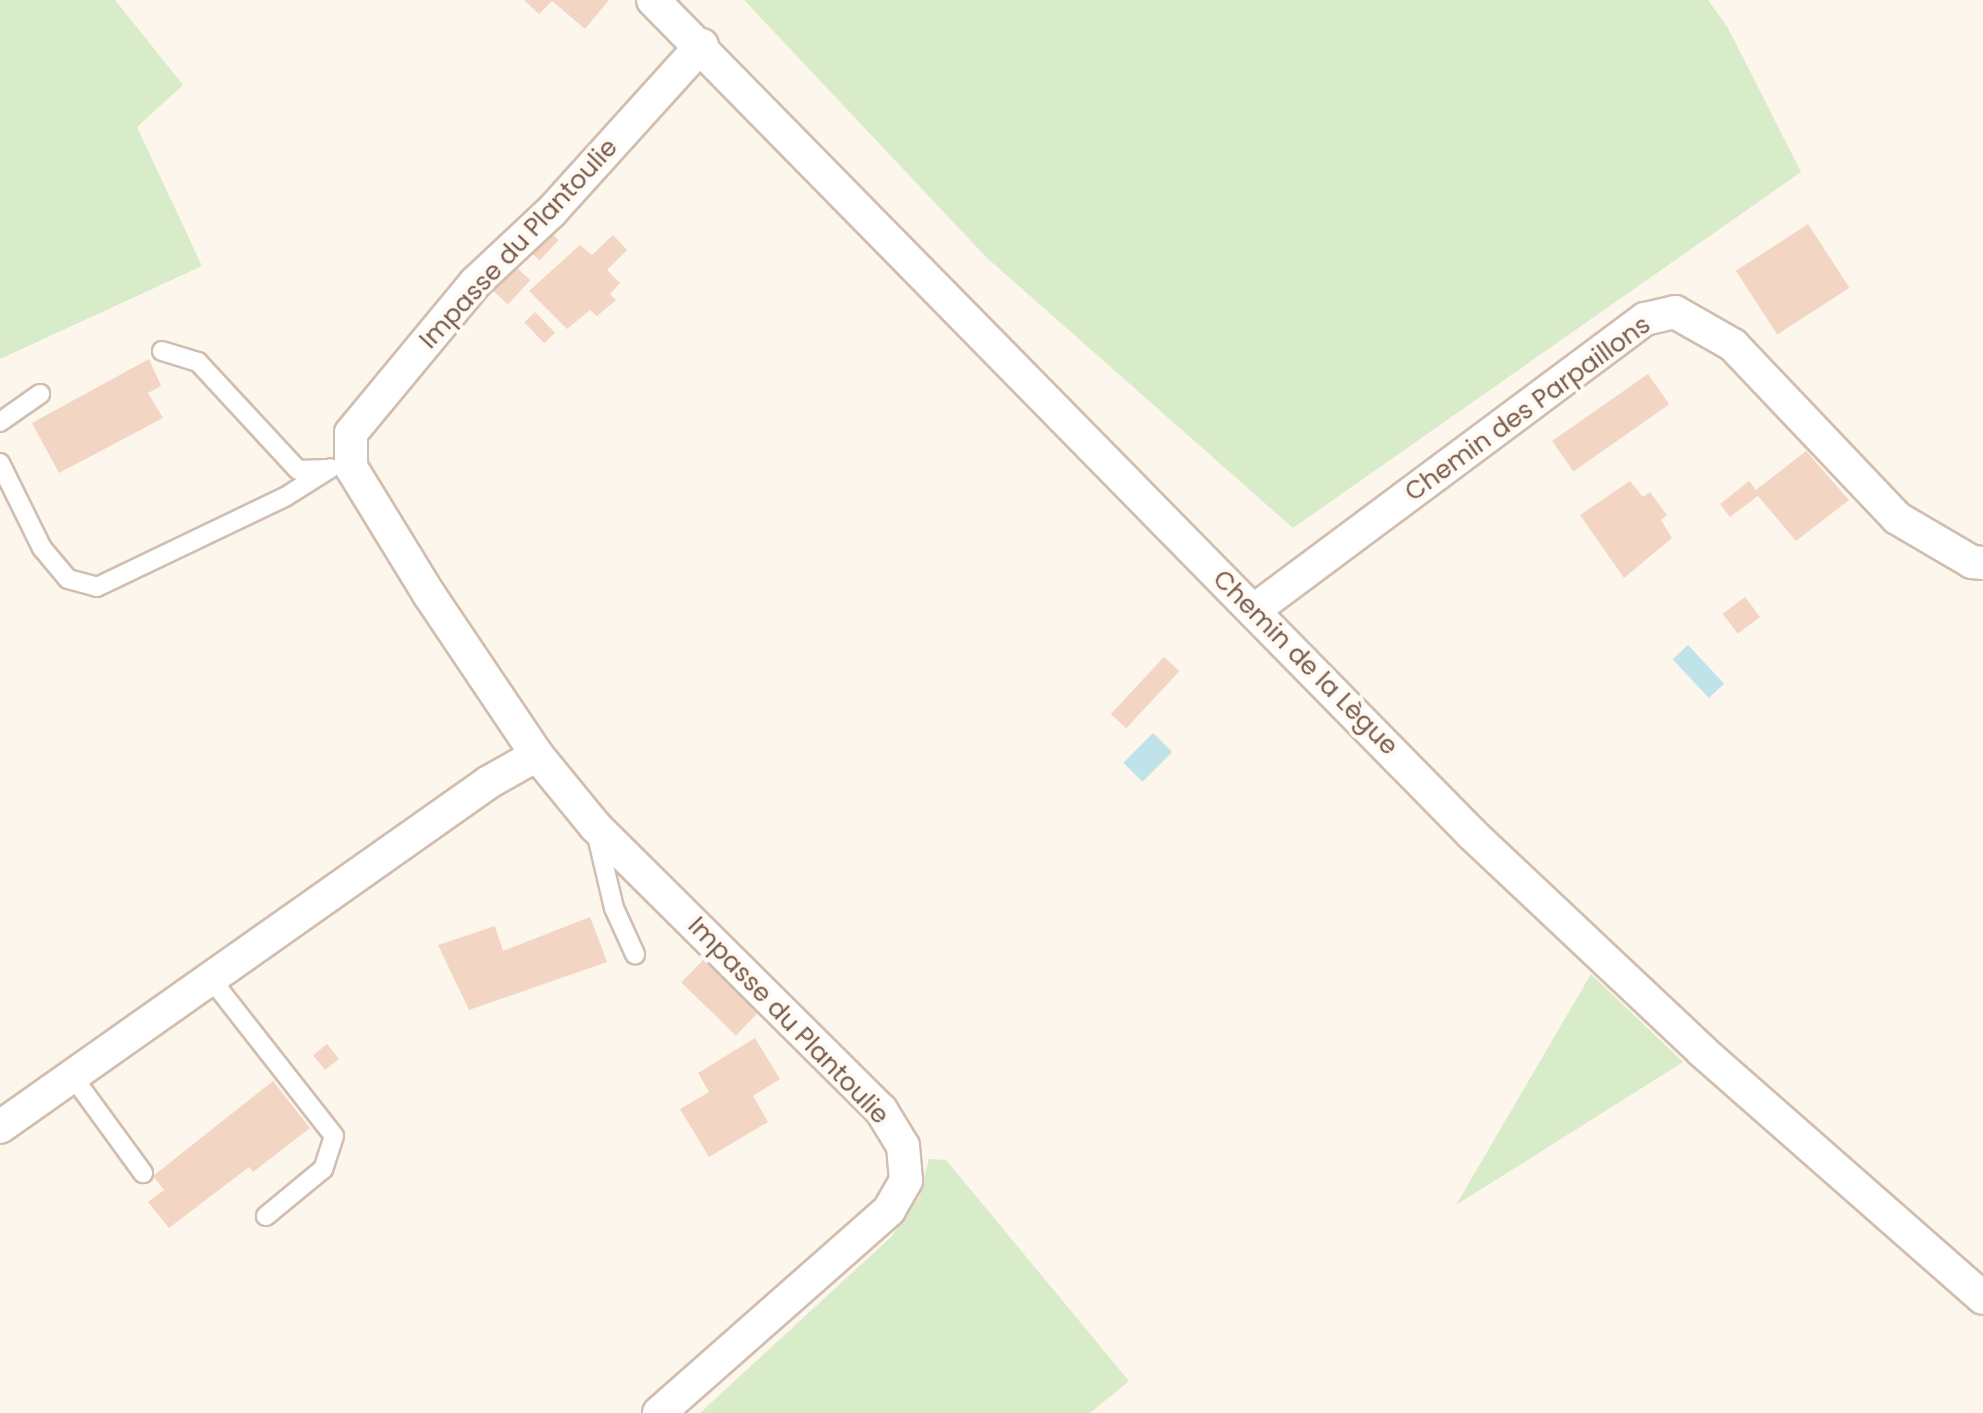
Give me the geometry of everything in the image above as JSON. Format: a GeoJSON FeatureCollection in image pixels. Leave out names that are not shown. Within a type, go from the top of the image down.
{"type":"FeatureCollection","features":[{"type":"Feature","properties":{"kind":"street","name":"Chemin de la Lègue"},"geometry":{"type":"LineString","coordinates":[[653,0],[1472,834],[1702,1051],[1983,1298]]}},
{"type":"Feature","properties":{"kind":"street","name":"Impasse du Plantoulie"},"geometry":{"type":"LineString","coordinates":[[659,1413],[889,1210],[906,1180],[903,1146],[881,1110],[595,826],[537,755],[341,468],[351,433],[450,314],[702,46]]}},
{"type":"Feature","properties":{"kind":"street","name":"Chemin des Parpaillons"},"geometry":{"type":"LineString","coordinates":[[1252,611],[1645,319],[1675,312],[1733,345],[1896,518],[1972,562],[1983,563]]}},
{"type":"Feature","properties":{"kind":"street"},"geometry":{"type":"LineString","coordinates":[[0,1127],[489,782],[537,755]]}},
{"type":"Feature","properties":{"kind":"lane"},"geometry":{"type":"LineString","coordinates":[[162,351],[198,362],[298,470],[341,468]]}},
{"type":"Feature","properties":{"kind":"lane"},"geometry":{"type":"LineString","coordinates":[[0,422],[40,394]]}},
{"type":"Feature","properties":{"kind":"lane"},"geometry":{"type":"LineString","coordinates":[[0,463],[42,548],[68,579],[97,587],[341,468]]}},
{"type":"Feature","properties":{"kind":"lane"},"geometry":{"type":"LineString","coordinates":[[595,826],[614,908],[635,954]]}},
{"type":"Feature","properties":{"kind":"lane"},"geometry":{"type":"LineString","coordinates":[[211,979],[334,1136],[323,1169],[266,1216]]}},
{"type":"Feature","properties":{"kind":"lane"},"geometry":{"type":"LineString","coordinates":[[73,1076],[143,1173]]}},
{"type":"Feature","properties":{"kind":"green space"},"geometry":{"type":"Polygon","coordinates":[[[0,0],[115,0],[183,85],[137,127],[202,266],[0,359],[0,0]]]}},
{"type":"Feature","properties":{"kind":"green space"},"geometry":{"type":"Polygon","coordinates":[[[744,0],[1708,0],[1728,28],[1801,172],[1293,528],[987,258],[744,0]]]}},
{"type":"Feature","properties":{"kind":"green space"},"geometry":{"type":"Polygon","coordinates":[[[1591,974],[1683,1062],[1456,1205],[1591,974]]]}},
{"type":"Feature","properties":{"kind":"green space"},"geometry":{"type":"Polygon","coordinates":[[[929,1159],[946,1160],[1129,1381],[1090,1413],[700,1413],[891,1237],[919,1197],[929,1159]]]}},
{"type":"Feature","properties":{"kind":"water"},"geometry":{"type":"Polygon","coordinates":[[[1688,645],[1724,684],[1709,698],[1673,659],[1688,645]]]}},
{"type":"Feature","properties":{"kind":"water"},"geometry":{"type":"Polygon","coordinates":[[[1153,733],[1172,752],[1142,782],[1123,763],[1153,733]]]}},
{"type":"Feature","properties":{"kind":"building"},"geometry":{"type":"Polygon","coordinates":[[[524,0],[609,0],[585,29],[552,1],[539,14],[524,0]]]}},
{"type":"Feature","properties":{"kind":"building"},"geometry":{"type":"Polygon","coordinates":[[[1808,224],[1849,288],[1777,335],[1736,271],[1808,224]]]}},
{"type":"Feature","properties":{"kind":"building"},"geometry":{"type":"Polygon","coordinates":[[[547,229],[559,240],[540,260],[528,249],[547,229]]]}},
{"type":"Feature","properties":{"kind":"building"},"geometry":{"type":"Polygon","coordinates":[[[613,235],[627,250],[607,270],[620,283],[610,294],[616,300],[597,316],[590,310],[567,329],[529,291],[580,245],[592,255],[613,235]]]}},
{"type":"Feature","properties":{"kind":"building"},"geometry":{"type":"Polygon","coordinates":[[[515,266],[530,280],[508,304],[492,290],[515,266]]]}},
{"type":"Feature","properties":{"kind":"building"},"geometry":{"type":"Polygon","coordinates":[[[535,312],[555,333],[544,343],[524,322],[535,312]]]}},
{"type":"Feature","properties":{"kind":"building"},"geometry":{"type":"Polygon","coordinates":[[[149,359],[161,386],[148,393],[163,418],[59,473],[32,423],[149,359]]]}},
{"type":"Feature","properties":{"kind":"building"},"geometry":{"type":"Polygon","coordinates":[[[1648,374],[1669,404],[1573,471],[1552,441],[1648,374]]]}},
{"type":"Feature","properties":{"kind":"building"},"geometry":{"type":"Polygon","coordinates":[[[1806,451],[1849,500],[1796,541],[1758,496],[1730,517],[1720,504],[1749,481],[1756,490],[1806,451]]]}},
{"type":"Feature","properties":{"kind":"building"},"geometry":{"type":"Polygon","coordinates":[[[1630,481],[1643,497],[1650,492],[1667,515],[1661,520],[1672,538],[1624,578],[1580,515],[1630,481]]]}},
{"type":"Feature","properties":{"kind":"building"},"geometry":{"type":"Polygon","coordinates":[[[1745,597],[1760,617],[1738,634],[1723,614],[1745,597]]]}},
{"type":"Feature","properties":{"kind":"building"},"geometry":{"type":"Polygon","coordinates":[[[1164,657],[1179,671],[1126,728],[1111,714],[1164,657]]]}},
{"type":"Feature","properties":{"kind":"building"},"geometry":{"type":"Polygon","coordinates":[[[590,917],[607,962],[469,1010],[438,945],[495,926],[503,951],[590,917]]]}},
{"type":"Feature","properties":{"kind":"building"},"geometry":{"type":"Polygon","coordinates":[[[707,956],[762,1009],[736,1035],[681,983],[707,956]]]}},
{"type":"Feature","properties":{"kind":"building"},"geometry":{"type":"Polygon","coordinates":[[[755,1038],[780,1079],[753,1096],[768,1122],[709,1157],[680,1109],[709,1092],[698,1073],[755,1038]]]}},
{"type":"Feature","properties":{"kind":"building"},"geometry":{"type":"Polygon","coordinates":[[[327,1044],[339,1059],[325,1070],[313,1055],[327,1044]]]}},
{"type":"Feature","properties":{"kind":"building"},"geometry":{"type":"Polygon","coordinates":[[[273,1081],[310,1128],[253,1172],[249,1167],[169,1228],[148,1202],[164,1190],[153,1176],[273,1081]]]}}]}
